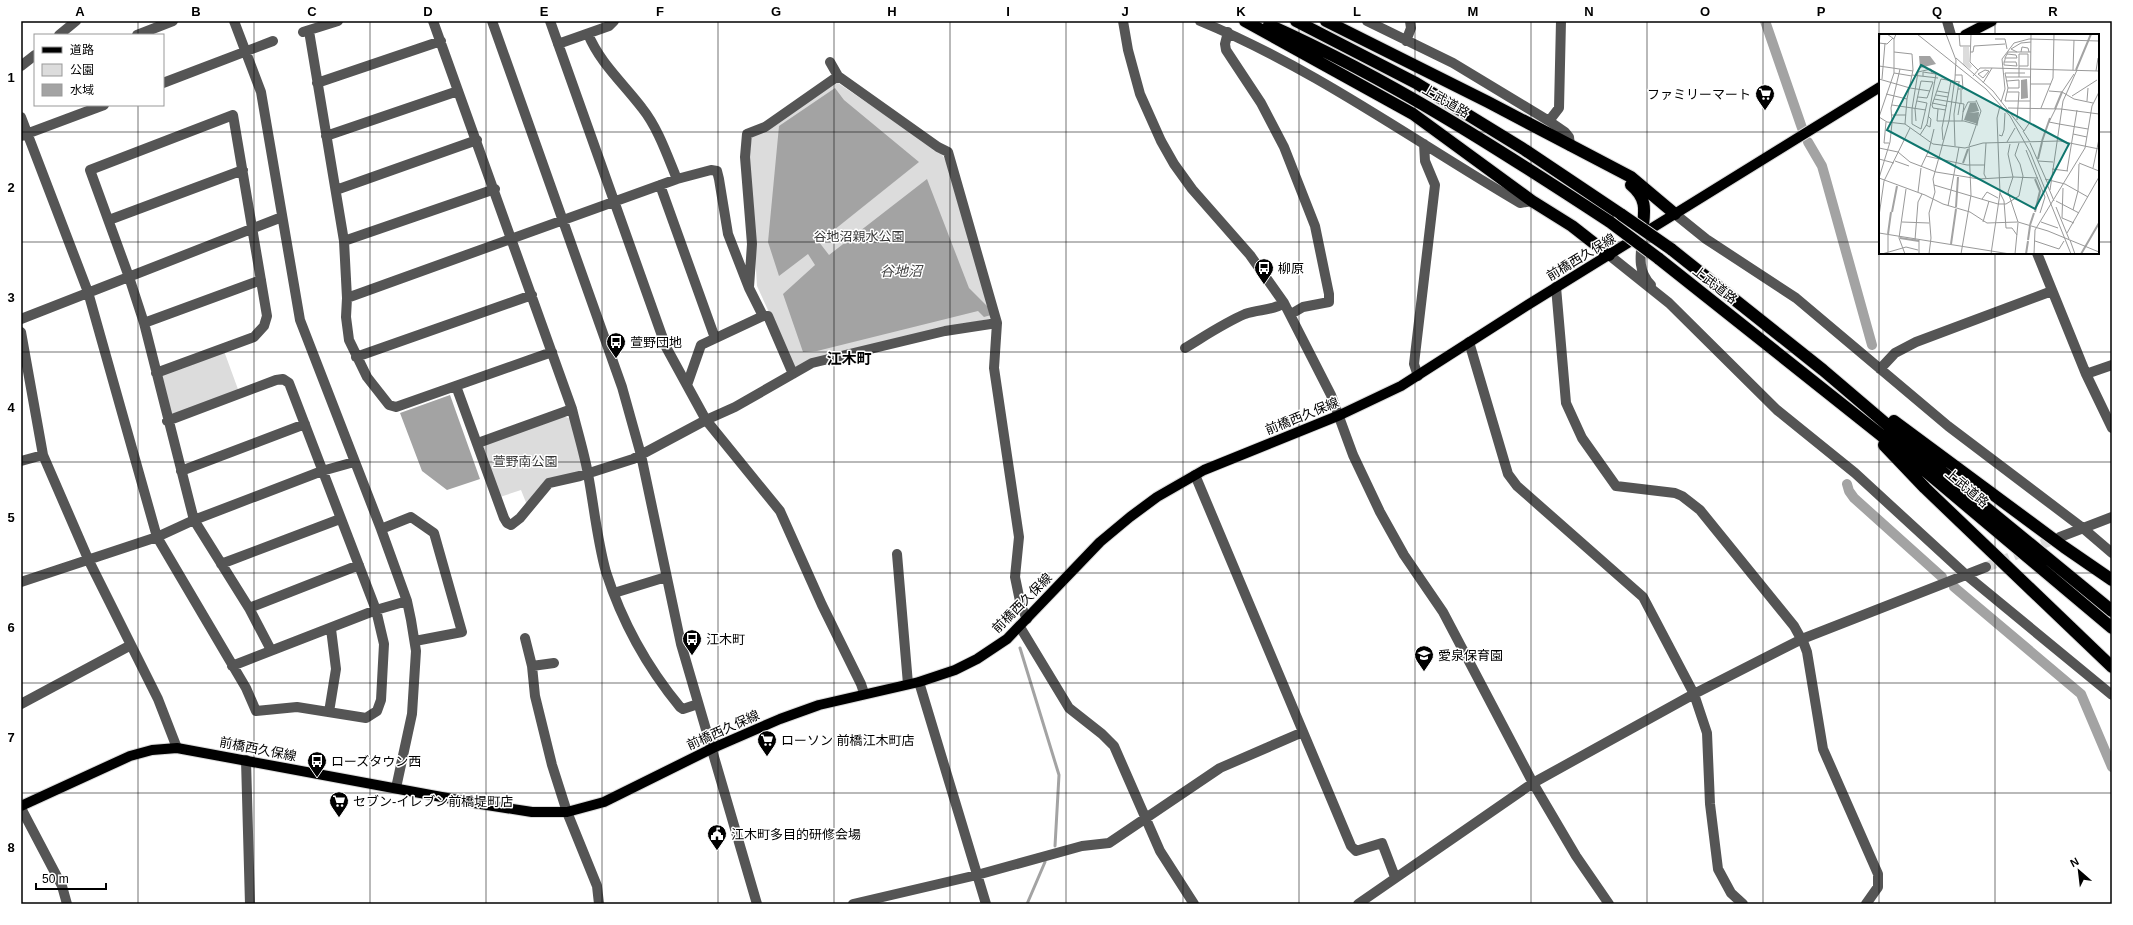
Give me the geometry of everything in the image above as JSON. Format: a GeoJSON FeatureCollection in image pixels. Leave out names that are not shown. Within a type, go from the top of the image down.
{"type":"FeatureCollection","features":[{"type":"Feature","properties":{"kind":"highway"},"geometry":{"type":"LineString","coordinates":[[1245,21],[1413,114],[1532,201],[1572,226],[1609,255]]}},
{"type":"Feature","properties":{"kind":"highway","name":"上武道路"},"geometry":{"type":"LineString","coordinates":[[1261,21],[1403,92],[1487,141],[1610,222],[1658,258],[1855,414],[2112,628]]}},
{"type":"Feature","properties":{"kind":"highway","name":"上武道路"},"geometry":{"type":"LineString","coordinates":[[1296,21],[1416,83],[1524,150],[1671,249],[1842,386],[2112,611]]}},
{"type":"Feature","properties":{"kind":"highway"},"geometry":{"type":"LineString","coordinates":[[1326,21],[1488,102],[1630,177],[1675,214]]}},
{"type":"Feature","properties":{"kind":"highway"},"geometry":{"type":"LineString","coordinates":[[1610,167],[1642,196],[1645,209],[1642,235]]}},
{"type":"Feature","properties":{"kind":"highway"},"geometry":{"type":"LineString","coordinates":[[1842,386],[1868,400],[2064,547],[2112,580]]}},
{"type":"Feature","properties":{"kind":"highway"},"geometry":{"type":"LineString","coordinates":[[1855,414],[1920,483],[2112,668]]}},
{"type":"Feature","properties":{"kind":"main road"},"geometry":{"type":"LineString","coordinates":[[1967,34],[1992,21]]}},
{"type":"Feature","properties":{"kind":"main road","name":"前橋西久保線"},"geometry":{"type":"LineString","coordinates":[[21,807],[130,756],[152,750],[177,748],[532,812],[567,812],[604,802],[713,748],[787,716],[819,705],[864,693],[919,682],[955,670],[995,648],[1020,627],[1115,529],[1157,497],[1195,475],[1340,415],[1388,393],[1418,376],[1556,287],[1879,88]]}},
{"type":"Feature","properties":{"kind":"street"},"geometry":{"type":"LineString","coordinates":[[60,34],[76,21]]}},
{"type":"Feature","properties":{"kind":"street"},"geometry":{"type":"LineString","coordinates":[[140,34],[172,21]]}},
{"type":"Feature","properties":{"kind":"street"},"geometry":{"type":"LineString","coordinates":[[234,21],[261,92],[300,320],[407,602],[416,651],[412,714],[396,788]]}},
{"type":"Feature","properties":{"kind":"street"},"geometry":{"type":"LineString","coordinates":[[338,21],[306,32],[317,83],[344,241],[347,298],[346,317],[350,340],[356,356],[367,377],[389,405],[396,407],[552,352]]}},
{"type":"Feature","properties":{"kind":"street"},"geometry":{"type":"LineString","coordinates":[[433,21],[478,140],[572,409],[588,474],[602,554],[614,593],[642,657],[659,682],[683,709],[698,704]]}},
{"type":"Feature","properties":{"kind":"street"},"geometry":{"type":"LineString","coordinates":[[492,21],[622,387],[642,455],[681,644],[698,704],[713,748],[757,904]]}},
{"type":"Feature","properties":{"kind":"street"},"geometry":{"type":"LineString","coordinates":[[550,21],[666,346],[706,420],[780,511],[822,605],[864,693]]}},
{"type":"Feature","properties":{"kind":"street"},"geometry":{"type":"LineString","coordinates":[[558,44],[609,26],[614,21]]}},
{"type":"Feature","properties":{"kind":"street"},"geometry":{"type":"LineString","coordinates":[[1123,21],[1128,50],[1140,94],[1151,121],[1174,164],[1192,189],[1250,255],[1291,314],[1323,377],[1340,415],[1355,461],[1380,512],[1404,555],[1443,612],[1534,784],[1576,856],[1609,904]]}},
{"type":"Feature","properties":{"kind":"street"},"geometry":{"type":"LineString","coordinates":[[1200,21],[1228,32],[1325,82],[1520,203],[1532,201]]}},
{"type":"Feature","properties":{"kind":"street"},"geometry":{"type":"LineString","coordinates":[[1367,21],[1406,41],[1453,62],[1549,121],[1565,132],[1569,137],[1570,146]]}},
{"type":"Feature","properties":{"kind":"street"},"geometry":{"type":"LineString","coordinates":[[1406,41],[1411,28],[1410,21]]}},
{"type":"Feature","properties":{"kind":"street"},"geometry":{"type":"LineString","coordinates":[[1549,121],[1559,108],[1561,21]]}},
{"type":"Feature","properties":{"kind":"street"},"geometry":{"type":"LineString","coordinates":[[1947,21],[1951,34]]}},
{"type":"Feature","properties":{"kind":"street"},"geometry":{"type":"LineString","coordinates":[[1228,32],[1225,44],[1226,50],[1261,103],[1284,147],[1315,226],[1329,294],[1329,302],[1304,307],[1291,314]]}},
{"type":"Feature","properties":{"kind":"street"},"geometry":{"type":"LineString","coordinates":[[588,34],[611,74],[642,109],[659,136],[677,179]]}},
{"type":"Feature","properties":{"kind":"street"},"geometry":{"type":"LineString","coordinates":[[164,83],[273,41]]}},
{"type":"Feature","properties":{"kind":"street"},"geometry":{"type":"LineString","coordinates":[[317,83],[441,41]]}},
{"type":"Feature","properties":{"kind":"street"},"geometry":{"type":"LineString","coordinates":[[21,66],[34,56]]}},
{"type":"Feature","properties":{"kind":"street"},"geometry":{"type":"LineString","coordinates":[[830,62],[838,76],[938,147],[948,152],[997,323],[994,368],[1019,537],[1015,577],[1021,606],[1027,619]]}},
{"type":"Feature","properties":{"kind":"street"},"geometry":{"type":"LineString","coordinates":[[749,288],[752,244],[745,158],[747,134],[764,126],[838,76]]}},
{"type":"Feature","properties":{"kind":"street"},"geometry":{"type":"LineString","coordinates":[[326,136],[455,92]]}},
{"type":"Feature","properties":{"kind":"street"},"geometry":{"type":"LineString","coordinates":[[24,135],[84,108],[97,106]]}},
{"type":"Feature","properties":{"kind":"street"},"geometry":{"type":"LineString","coordinates":[[156,373],[254,337],[264,326],[267,316],[233,115],[90,170],[109,220],[144,323],[167,421],[194,520],[249,608],[272,650]]}},
{"type":"Feature","properties":{"kind":"street"},"geometry":{"type":"LineString","coordinates":[[21,117],[24,135],[88,292],[157,536],[246,688],[256,711],[297,707],[366,718],[377,711],[381,700],[384,644],[376,610],[289,384],[283,379],[276,380],[167,421]]}},
{"type":"Feature","properties":{"kind":"street"},"geometry":{"type":"LineString","coordinates":[[336,190],[478,140]]}},
{"type":"Feature","properties":{"kind":"street"},"geometry":{"type":"LineString","coordinates":[[1418,376],[1414,364],[1435,186],[1424,161],[1424,144]]}},
{"type":"Feature","properties":{"kind":"street"},"geometry":{"type":"LineString","coordinates":[[109,220],[243,170]]}},
{"type":"Feature","properties":{"kind":"street"},"geometry":{"type":"LineString","coordinates":[[347,298],[677,179],[711,170],[717,171],[728,234],[749,288],[763,316]]}},
{"type":"Feature","properties":{"kind":"street"},"geometry":{"type":"LineString","coordinates":[[660,186],[715,338]]}},
{"type":"Feature","properties":{"kind":"street"},"geometry":{"type":"LineString","coordinates":[[344,241],[495,189]]}},
{"type":"Feature","properties":{"kind":"street"},"geometry":{"type":"LineString","coordinates":[[1675,214],[1706,239],[1796,298],[1970,443],[2084,529],[2112,553]]}},
{"type":"Feature","properties":{"kind":"street"},"geometry":{"type":"LineString","coordinates":[[21,319],[282,218]]}},
{"type":"Feature","properties":{"kind":"street"},"geometry":{"type":"LineString","coordinates":[[1642,235],[1641,266],[1643,275],[1669,303],[1777,410],[1855,473],[1965,574],[2112,695]]}},
{"type":"Feature","properties":{"kind":"street"},"geometry":{"type":"LineString","coordinates":[[2037,254],[2086,374],[2112,428]]}},
{"type":"Feature","properties":{"kind":"street"},"geometry":{"type":"LineString","coordinates":[[1609,255],[1669,303]]}},
{"type":"Feature","properties":{"kind":"street"},"geometry":{"type":"LineString","coordinates":[[144,323],[261,280]]}},
{"type":"Feature","properties":{"kind":"street"},"geometry":{"type":"LineString","coordinates":[[1556,287],[1566,403],[1576,426],[1596,459],[1616,486],[1674,493],[1682,496],[1700,510],[1794,626],[1802,639],[1807,652],[1823,749],[1878,874],[1878,887],[1866,904]]}},
{"type":"Feature","properties":{"kind":"street"},"geometry":{"type":"LineString","coordinates":[[1880,369],[1895,353],[1916,342],[2052,291]]}},
{"type":"Feature","properties":{"kind":"street"},"geometry":{"type":"LineString","coordinates":[[356,356],[532,295]]}},
{"type":"Feature","properties":{"kind":"street"},"geometry":{"type":"LineString","coordinates":[[1185,348],[1237,318],[1249,313],[1272,310],[1284,303]]}},
{"type":"Feature","properties":{"kind":"street"},"geometry":{"type":"LineString","coordinates":[[687,385],[701,344],[763,316],[768,316],[793,374]]}},
{"type":"Feature","properties":{"kind":"street"},"geometry":{"type":"LineString","coordinates":[[456,386],[504,518],[507,523],[511,525],[520,518],[549,483],[588,474],[642,455],[706,420],[755,397],[812,362],[945,331],[997,323]]}},
{"type":"Feature","properties":{"kind":"street"},"geometry":{"type":"LineString","coordinates":[[21,332],[42,455],[89,561],[158,699],[177,748]]}},
{"type":"Feature","properties":{"kind":"street"},"geometry":{"type":"LineString","coordinates":[[1469,342],[1508,474],[1517,486],[1643,597],[1694,694],[1707,733],[1710,804],[1718,869],[1731,893],[1743,904]]}},
{"type":"Feature","properties":{"kind":"street"},"geometry":{"type":"LineString","coordinates":[[2086,374],[2112,365]]}},
{"type":"Feature","properties":{"kind":"street"},"geometry":{"type":"LineString","coordinates":[[478,443],[572,409]]}},
{"type":"Feature","properties":{"kind":"street"},"geometry":{"type":"LineString","coordinates":[[181,471],[305,424]]}},
{"type":"Feature","properties":{"kind":"street"},"geometry":{"type":"LineString","coordinates":[[21,461],[42,455]]}},
{"type":"Feature","properties":{"kind":"street"},"geometry":{"type":"LineString","coordinates":[[21,582],[89,561],[322,471],[354,462]]}},
{"type":"Feature","properties":{"kind":"street"},"geometry":{"type":"LineString","coordinates":[[1195,475],[1351,846],[1356,851],[1382,843],[1395,877]]}},
{"type":"Feature","properties":{"kind":"street"},"geometry":{"type":"LineString","coordinates":[[2060,537],[2112,517]]}},
{"type":"Feature","properties":{"kind":"street"},"geometry":{"type":"LineString","coordinates":[[380,529],[410,518],[434,533],[462,632],[415,641]]}},
{"type":"Feature","properties":{"kind":"street"},"geometry":{"type":"LineString","coordinates":[[221,564],[340,519]]}},
{"type":"Feature","properties":{"kind":"street"},"geometry":{"type":"LineString","coordinates":[[897,554],[908,684]]}},
{"type":"Feature","properties":{"kind":"street"},"geometry":{"type":"LineString","coordinates":[[249,608],[359,565]]}},
{"type":"Feature","properties":{"kind":"street"},"geometry":{"type":"LineString","coordinates":[[1358,904],[1395,877],[1534,784],[1694,694],[1802,639],[1986,567]]}},
{"type":"Feature","properties":{"kind":"street"},"geometry":{"type":"LineString","coordinates":[[614,593],[666,577]]}},
{"type":"Feature","properties":{"kind":"street"},"geometry":{"type":"LineString","coordinates":[[232,666],[331,629],[376,610],[407,602]]}},
{"type":"Feature","properties":{"kind":"street"},"geometry":{"type":"LineString","coordinates":[[1020,627],[1069,708],[1102,734],[1114,746],[1160,851],[1194,904]]}},
{"type":"Feature","properties":{"kind":"street"},"geometry":{"type":"LineString","coordinates":[[329,712],[336,669],[331,629]]}},
{"type":"Feature","properties":{"kind":"street"},"geometry":{"type":"LineString","coordinates":[[525,638],[532,666],[535,696],[567,812],[597,886],[599,904]]}},
{"type":"Feature","properties":{"kind":"street"},"geometry":{"type":"LineString","coordinates":[[21,704],[131,645]]}},
{"type":"Feature","properties":{"kind":"street"},"geometry":{"type":"LineString","coordinates":[[532,666],[554,663]]}},
{"type":"Feature","properties":{"kind":"street"},"geometry":{"type":"LineString","coordinates":[[919,682],[986,904]]}},
{"type":"Feature","properties":{"kind":"street"},"geometry":{"type":"LineString","coordinates":[[853,904],[977,874],[1082,846],[1107,844],[1220,768],[1303,732]]}},
{"type":"Feature","properties":{"kind":"street"},"geometry":{"type":"LineString","coordinates":[[246,760],[250,904]]}},
{"type":"Feature","properties":{"kind":"street"},"geometry":{"type":"LineString","coordinates":[[21,807],[62,886],[67,904]]}},
{"type":"Feature","properties":{"kind":"green space","name":"谷地沼"},"geometry":{"type":"Polygon","coordinates":[[[838,83],[941,153],[948,164],[993,318],[903,337],[794,367],[757,286],[749,157],[752,136],[832,84],[838,83]]]}},
{"type":"Feature","properties":{"kind":"green space"},"geometry":{"type":"Polygon","coordinates":[[[224,351],[239,392],[175,415],[168,411],[160,379],[163,374],[224,351]]]}},
{"type":"Feature","properties":{"kind":"green space","name":"萱野南公園"},"geometry":{"type":"Polygon","coordinates":[[[563,416],[571,419],[583,468],[581,473],[548,478],[527,505],[521,490],[500,497],[483,451],[485,444],[563,416]]]}},
{"type":"Feature","properties":{"kind":"water","name":"谷地沼"},"geometry":{"type":"Polygon","coordinates":[[[835,88],[844,100],[919,162],[819,242],[829,255],[927,179],[969,288],[989,308],[991,315],[984,317],[978,311],[817,351],[803,352],[783,294],[815,265],[808,254],[779,276],[768,242],[779,126],[835,88]]]}},
{"type":"Feature","properties":{"kind":"water"},"geometry":{"type":"Polygon","coordinates":[[[450,395],[480,479],[447,490],[422,471],[400,413],[450,395]]]}},
{"type":"Feature","properties":{"kind":"waterway"},"geometry":{"type":"LineString","coordinates":[[1765,21],[1802,128]]}},
{"type":"Feature","properties":{"kind":"waterway"},"geometry":{"type":"LineString","coordinates":[[1808,142],[1822,166],[1872,345]]}},
{"type":"Feature","properties":{"kind":"waterway"},"geometry":{"type":"LineString","coordinates":[[1847,484],[1849,491],[1854,498],[1942,577]]}},
{"type":"Feature","properties":{"kind":"waterway"},"geometry":{"type":"LineString","coordinates":[[1954,587],[2081,694],[2112,767]]}},
{"type":"Feature","properties":{"kind":"waterway"},"geometry":{"type":"LineString","coordinates":[[1020,648],[1059,775],[1055,846]]}},
{"type":"Feature","properties":{"kind":"waterway"},"geometry":{"type":"LineString","coordinates":[[1027,904],[1045,862]]}},
{"type":"Feature","properties":{"kind":"tunnel"},"geometry":{"type":"LineString","coordinates":[[1986,567],[2060,537]]}},
{"type":"Feature","properties":{"kind":"place","name":"ファミリーマート"},"geometry":{"type":"Point","coordinates":[1765,111]}},
{"type":"Feature","properties":{"kind":"place","name":"柳原"},"geometry":{"type":"Point","coordinates":[1264,285]}},
{"type":"Feature","properties":{"kind":"place","name":"萱野団地"},"geometry":{"type":"Point","coordinates":[616,359]}},
{"type":"Feature","properties":{"kind":"place","name":"江木町"},"geometry":{"type":"Point","coordinates":[692,656]}},
{"type":"Feature","properties":{"kind":"place","name":"愛泉保育園"},"geometry":{"type":"Point","coordinates":[1424,672]}},
{"type":"Feature","properties":{"kind":"place","name":"ローソン 前橋江木町店"},"geometry":{"type":"Point","coordinates":[767,757]}},
{"type":"Feature","properties":{"kind":"place","name":"ローズタウン西"},"geometry":{"type":"Point","coordinates":[317,778]}},
{"type":"Feature","properties":{"kind":"place","name":"セブン-イレブン前橋堤町店"},"geometry":{"type":"Point","coordinates":[339,818]}},
{"type":"Feature","properties":{"kind":"place","name":"江木町多目的研修会場"},"geometry":{"type":"Point","coordinates":[717,851]}},
{"type":"Feature","properties":{"kind":"district","name":"江木町"},"geometry":{"type":"Point","coordinates":[849,358]}},
{"type":"Feature","properties":{"kind":"park label","name":"谷地沼親水公園"},"geometry":{"type":"Point","coordinates":[859,236]}}]}
